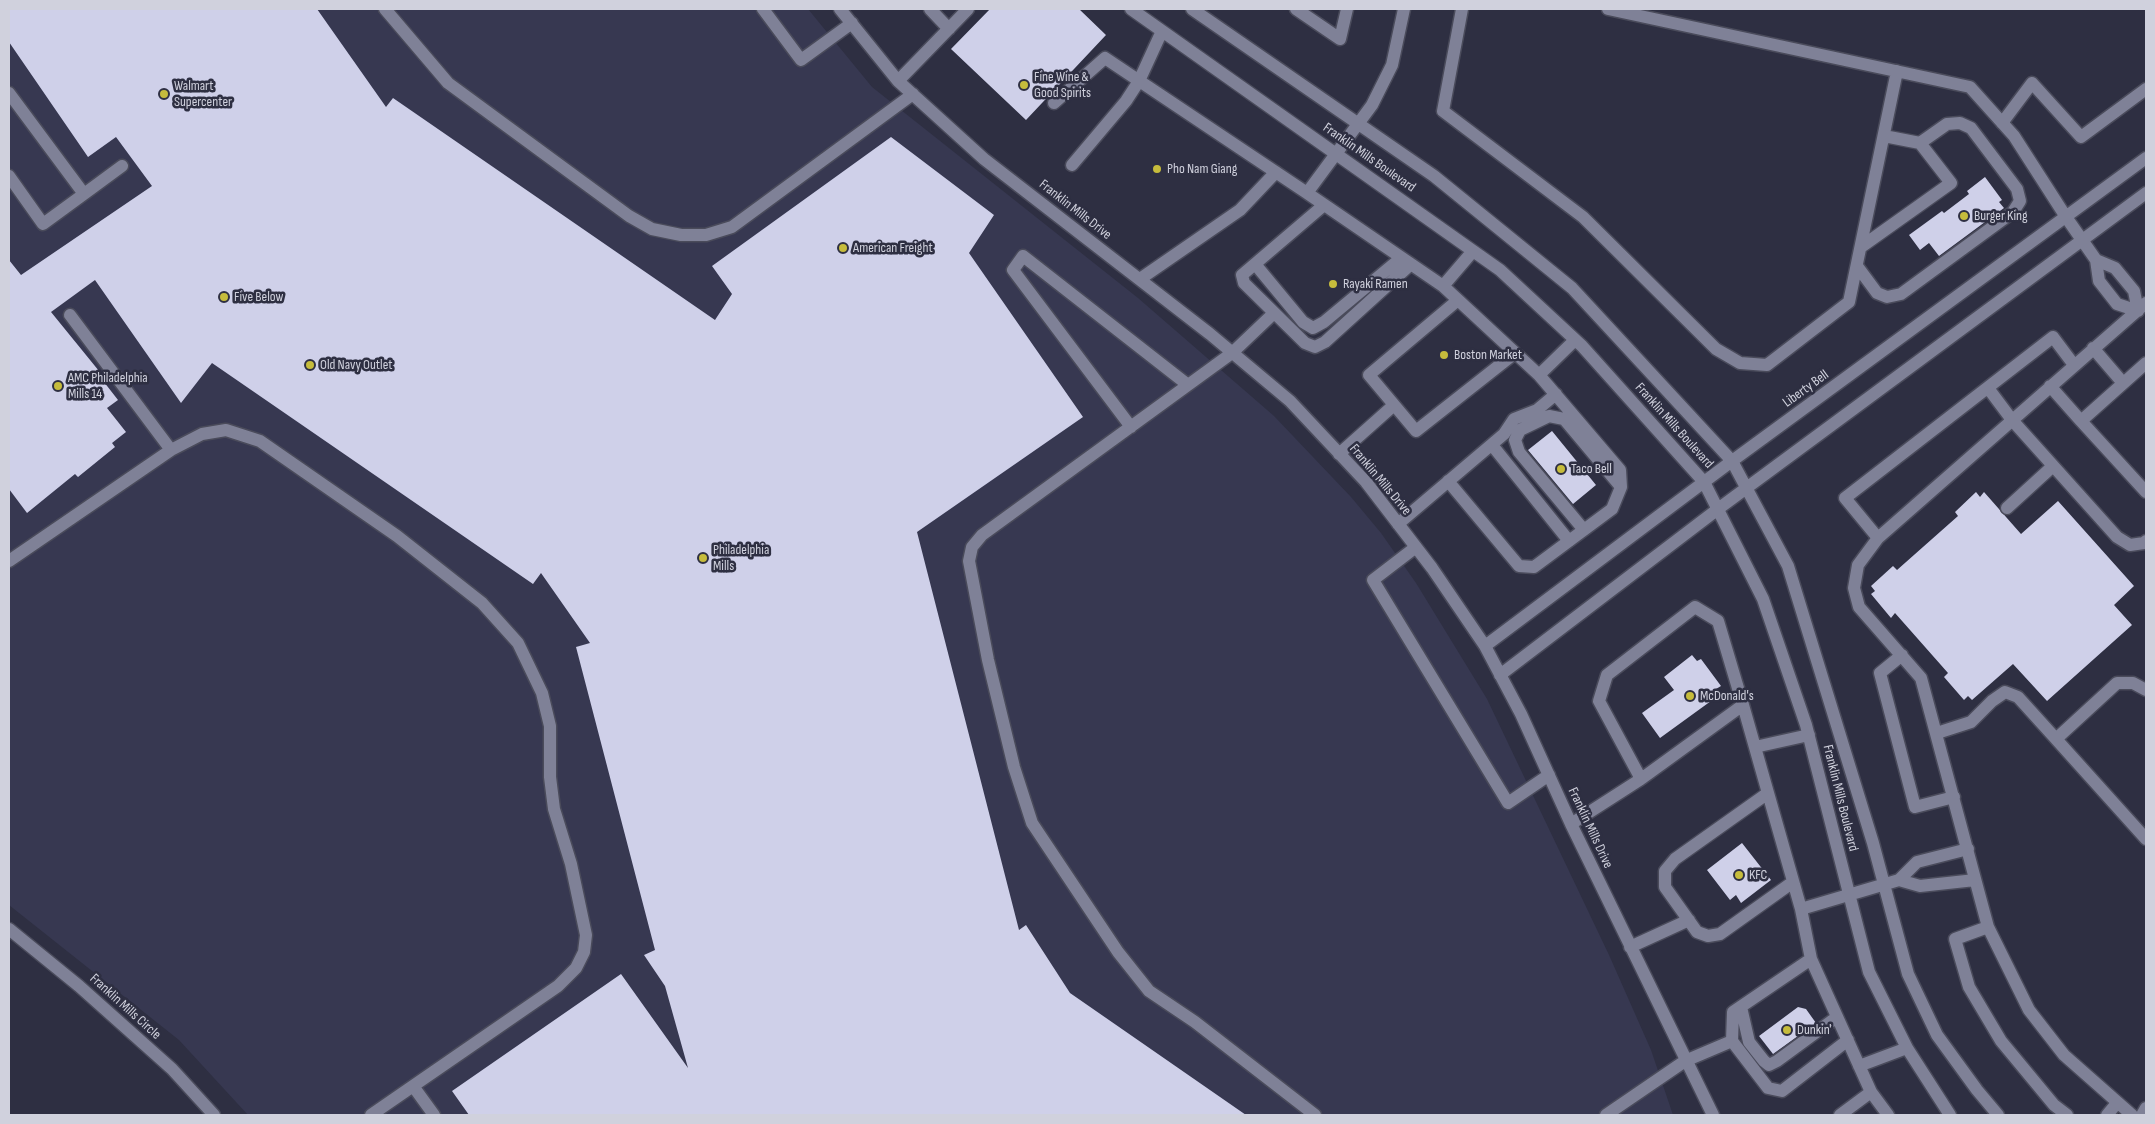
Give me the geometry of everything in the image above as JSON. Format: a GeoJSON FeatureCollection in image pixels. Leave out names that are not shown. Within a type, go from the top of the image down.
{"type":"FeatureCollection","features":[{"type":"Feature","properties":{"kind":"street"},"geometry":{"type":"LineString","coordinates":[[385,9],[448,83],[629,216],[652,228],[681,235],[706,235],[732,226],[913,94]]}},
{"type":"Feature","properties":{"kind":"street"},"geometry":{"type":"LineString","coordinates":[[763,9],[801,60],[852,23]]}},
{"type":"Feature","properties":{"kind":"street","name":"Franklin Mills Drive"},"geometry":{"type":"LineString","coordinates":[[840,9],[898,81],[984,159],[1140,279],[1290,401],[1366,482],[1416,547],[1485,646],[1521,714],[1571,824],[1713,1115]]}},
{"type":"Feature","properties":{"kind":"street"},"geometry":{"type":"LineString","coordinates":[[930,9],[949,28]]}},
{"type":"Feature","properties":{"kind":"street"},"geometry":{"type":"LineString","coordinates":[[898,81],[968,9]]}},
{"type":"Feature","properties":{"kind":"street","name":"Franklin Mills Boulevard"},"geometry":{"type":"LineString","coordinates":[[1131,9],[1336,152],[1500,270],[1575,340],[1704,482],[1763,599],[1809,736],[1869,972],[1907,1048],[1950,1115]]}},
{"type":"Feature","properties":{"kind":"street","name":"Franklin Mills Boulevard"},"geometry":{"type":"LineString","coordinates":[[1192,9],[1434,176],[1572,288],[1732,461],[1788,566],[1814,646],[1884,884],[1908,974],[1937,1035],[1977,1090],[1998,1115]]}},
{"type":"Feature","properties":{"kind":"street"},"geometry":{"type":"LineString","coordinates":[[1296,9],[1340,39],[1348,9]]}},
{"type":"Feature","properties":{"kind":"street"},"geometry":{"type":"LineString","coordinates":[[1307,193],[1372,105],[1392,65],[1404,9]]}},
{"type":"Feature","properties":{"kind":"street"},"geometry":{"type":"LineString","coordinates":[[1462,9],[1443,111],[1583,217],[1716,349],[1740,363],[1767,365],[1849,302],[1897,71]]}},
{"type":"Feature","properties":{"kind":"street"},"geometry":{"type":"LineString","coordinates":[[1608,9],[1970,87],[2014,136],[2096,260],[2099,281],[2117,304],[2142,307]]}},
{"type":"Feature","properties":{"kind":"street"},"geometry":{"type":"LineString","coordinates":[[1072,165],[1126,101],[1139,81],[1162,31]]}},
{"type":"Feature","properties":{"kind":"street"},"geometry":{"type":"LineString","coordinates":[[1054,103],[1105,58],[1276,172],[1443,286],[1539,375],[1556,394],[1620,470],[1621,487],[1612,509],[1534,568],[1519,566],[1448,481]]}},
{"type":"Feature","properties":{"kind":"street"},"geometry":{"type":"LineString","coordinates":[[2002,123],[2032,83],[2081,137],[2146,89]]}},
{"type":"Feature","properties":{"kind":"street"},"geometry":{"type":"LineString","coordinates":[[9,93],[84,194]]}},
{"type":"Feature","properties":{"kind":"street"},"geometry":{"type":"LineString","coordinates":[[1857,266],[1877,293],[1887,297],[1901,294],[2013,212],[2020,201],[2017,189],[1971,128],[1960,123],[1947,124],[1920,143]]}},
{"type":"Feature","properties":{"kind":"street"},"geometry":{"type":"LineString","coordinates":[[1861,247],[1951,183],[1920,143],[1884,136]]}},
{"type":"Feature","properties":{"kind":"street","name":"Liberty Bell"},"geometry":{"type":"LineString","coordinates":[[1485,646],[1732,461],[2146,158]]}},
{"type":"Feature","properties":{"kind":"street"},"geometry":{"type":"LineString","coordinates":[[9,176],[43,224],[122,166]]}},
{"type":"Feature","properties":{"kind":"street"},"geometry":{"type":"LineString","coordinates":[[1140,279],[1240,210],[1276,172]]}},
{"type":"Feature","properties":{"kind":"street"},"geometry":{"type":"LineString","coordinates":[[1500,674],[1718,509],[2146,193]]}},
{"type":"Feature","properties":{"kind":"street"},"geometry":{"type":"LineString","coordinates":[[1324,205],[1242,275],[1244,283],[1306,343],[1315,347],[1325,342],[1406,261]]}},
{"type":"Feature","properties":{"kind":"street"},"geometry":{"type":"LineString","coordinates":[[1443,286],[1473,251]]}},
{"type":"Feature","properties":{"kind":"street"},"geometry":{"type":"LineString","coordinates":[[1131,426],[1013,270],[1023,256],[1188,385]]}},
{"type":"Feature","properties":{"kind":"street"},"geometry":{"type":"LineString","coordinates":[[2096,260],[2115,268],[2134,291],[2142,307]]}},
{"type":"Feature","properties":{"kind":"street"},"geometry":{"type":"LineString","coordinates":[[1255,264],[1303,322],[1313,328],[1324,322],[1406,261]]}},
{"type":"Feature","properties":{"kind":"street"},"geometry":{"type":"LineString","coordinates":[[1458,300],[1369,375],[1416,431],[1515,353]]}},
{"type":"Feature","properties":{"kind":"street"},"geometry":{"type":"LineString","coordinates":[[2132,1115],[2064,1055],[2029,1010],[1988,928],[1938,734],[1921,678],[1859,607],[1854,588],[1858,564],[1878,538],[2142,307]]}},
{"type":"Feature","properties":{"kind":"street"},"geometry":{"type":"LineString","coordinates":[[1274,313],[1232,353],[982,535],[972,546],[969,561],[988,660],[1014,767],[1032,823],[1133,972],[1149,990],[1195,1022],[1316,1115]]}},
{"type":"Feature","properties":{"kind":"street"},"geometry":{"type":"LineString","coordinates":[[70,315],[171,450]]}},
{"type":"Feature","properties":{"kind":"street"},"geometry":{"type":"LineString","coordinates":[[1878,538],[1845,498],[2053,338],[2074,365]]}},
{"type":"Feature","properties":{"kind":"street"},"geometry":{"type":"LineString","coordinates":[[1539,375],[1575,340]]}},
{"type":"Feature","properties":{"kind":"street"},"geometry":{"type":"LineString","coordinates":[[2093,348],[2123,383]]}},
{"type":"Feature","properties":{"kind":"street"},"geometry":{"type":"LineString","coordinates":[[2080,422],[2146,363]]}},
{"type":"Feature","properties":{"kind":"street"},"geometry":{"type":"LineString","coordinates":[[2050,386],[2080,422],[2146,492]]}},
{"type":"Feature","properties":{"kind":"street"},"geometry":{"type":"LineString","coordinates":[[1988,388],[2012,420],[2117,537],[2130,545],[2146,541]]}},
{"type":"Feature","properties":{"kind":"street"},"geometry":{"type":"LineString","coordinates":[[1398,524],[1492,445],[1504,434],[1514,419],[1536,410],[1556,394]]}},
{"type":"Feature","properties":{"kind":"street"},"geometry":{"type":"LineString","coordinates":[[1339,454],[1394,405]]}},
{"type":"Feature","properties":{"kind":"street"},"geometry":{"type":"LineString","coordinates":[[1584,530],[1519,452],[1515,440],[1520,430],[1549,416],[1564,419],[1621,487]]}},
{"type":"Feature","properties":{"kind":"street"},"geometry":{"type":"LineString","coordinates":[[9,561],[171,450],[202,434],[226,430],[260,441],[397,536],[482,603],[518,643],[542,693],[550,726],[550,777],[554,809],[571,864],[586,936],[584,952],[576,968],[558,986],[371,1115]]}},
{"type":"Feature","properties":{"kind":"street"},"geometry":{"type":"LineString","coordinates":[[1492,445],[1569,541]]}},
{"type":"Feature","properties":{"kind":"street"},"geometry":{"type":"LineString","coordinates":[[2007,508],[2053,466]]}},
{"type":"Feature","properties":{"kind":"street"},"geometry":{"type":"LineString","coordinates":[[1416,547],[1373,580],[1508,803],[1549,774]]}},
{"type":"Feature","properties":{"kind":"street"},"geometry":{"type":"LineString","coordinates":[[1641,779],[1600,701],[1607,675],[1695,607],[1718,621],[1794,882],[1811,958],[1871,1092],[1888,1115]]}},
{"type":"Feature","properties":{"kind":"street"},"geometry":{"type":"LineString","coordinates":[[1902,656],[1880,673],[1915,807],[1954,797]]}},
{"type":"Feature","properties":{"kind":"street"},"geometry":{"type":"LineString","coordinates":[[2056,738],[2117,683],[2133,682],[2146,690]]}},
{"type":"Feature","properties":{"kind":"street"},"geometry":{"type":"LineString","coordinates":[[1938,734],[1971,722],[1992,701],[2005,692],[2018,697],[2146,839]]}},
{"type":"Feature","properties":{"kind":"street"},"geometry":{"type":"LineString","coordinates":[[1571,824],[1641,779],[1743,706]]}},
{"type":"Feature","properties":{"kind":"street"},"geometry":{"type":"LineString","coordinates":[[1755,747],[1809,736]]}},
{"type":"Feature","properties":{"kind":"street"},"geometry":{"type":"LineString","coordinates":[[1768,793],[1675,859],[1666,872],[1665,887],[1697,932],[1708,936],[1720,934],[1794,882]]}},
{"type":"Feature","properties":{"kind":"street"},"geometry":{"type":"LineString","coordinates":[[1801,908],[1899,880],[1917,862],[1968,849]]}},
{"type":"Feature","properties":{"kind":"street"},"geometry":{"type":"LineString","coordinates":[[1899,880],[1920,886],[1975,880]]}},
{"type":"Feature","properties":{"kind":"street"},"geometry":{"type":"LineString","coordinates":[[1630,947],[1689,920]]}},
{"type":"Feature","properties":{"kind":"street"},"geometry":{"type":"LineString","coordinates":[[1988,928],[1955,939],[1970,987],[2001,1041],[2054,1105],[2067,1115]]}},
{"type":"Feature","properties":{"kind":"street","name":"Franklin Mills Circle"},"geometry":{"type":"LineString","coordinates":[[9,929],[79,986],[172,1069],[214,1115]]}},
{"type":"Feature","properties":{"kind":"street"},"geometry":{"type":"LineString","coordinates":[[1811,958],[1733,1012],[1732,1041],[1768,1088],[1782,1091],[1848,1040]]}},
{"type":"Feature","properties":{"kind":"street"},"geometry":{"type":"LineString","coordinates":[[1741,1007],[1749,1042],[1764,1061],[1770,1065],[1837,1017]]}},
{"type":"Feature","properties":{"kind":"street"},"geometry":{"type":"LineString","coordinates":[[1606,1115],[1685,1061],[1732,1041]]}},
{"type":"Feature","properties":{"kind":"street"},"geometry":{"type":"LineString","coordinates":[[1859,1066],[1907,1048]]}},
{"type":"Feature","properties":{"kind":"street"},"geometry":{"type":"LineString","coordinates":[[413,1086],[434,1115]]}},
{"type":"Feature","properties":{"kind":"street"},"geometry":{"type":"LineString","coordinates":[[1840,1115],[1871,1092]]}},
{"type":"Feature","properties":{"kind":"street"},"geometry":{"type":"LineString","coordinates":[[2107,1115],[2117,1103]]}},
{"type":"Feature","properties":{"kind":"street"},"geometry":{"type":"LineString","coordinates":[[2142,1115],[2146,1108]]}},
{"type":"Feature","properties":{"kind":"shaded area","name":"Philadelphia Mills"},"geometry":{"type":"Polygon","coordinates":[[[9,9],[808,9],[872,87],[1138,298],[1274,416],[1351,497],[1381,533],[1416,583],[1487,699],[1609,955],[1651,1050],[1673,1115],[248,1115],[179,1040],[9,905],[9,9]]]}},
{"type":"Feature","properties":{"kind":"building"},"geometry":{"type":"Polygon","coordinates":[[[9,9],[317,9],[386,107],[393,98],[715,320],[732,294],[712,266],[891,137],[994,215],[969,253],[1083,417],[917,532],[1019,930],[1026,925],[1070,993],[1246,1115],[469,1115],[452,1091],[621,974],[688,1068],[665,986],[644,955],[655,950],[576,647],[590,643],[541,573],[533,584],[212,363],[181,403],[95,280],[51,312],[99,371],[97,373],[118,400],[107,408],[126,432],[112,443],[115,447],[78,477],[75,474],[27,513],[9,489],[9,260],[21,275],[152,186],[116,137],[88,157],[9,42],[9,9]]]}},
{"type":"Feature","properties":{"kind":"building","name":"Fine Wine & Good Spirits"},"geometry":{"type":"Polygon","coordinates":[[[990,9],[1079,9],[1106,35],[1026,120],[951,49],[990,9]]]}},
{"type":"Feature","properties":{"kind":"building","name":"Burger King"},"geometry":{"type":"Polygon","coordinates":[[[1985,177],[2002,200],[1999,202],[2004,208],[1939,256],[1929,243],[1920,250],[1909,235],[1942,211],[1944,213],[1969,194],[1967,191],[1985,177]]]}},
{"type":"Feature","properties":{"kind":"building","name":"Taco Bell"},"geometry":{"type":"Polygon","coordinates":[[[1552,431],[1596,485],[1573,504],[1528,450],[1552,431]]]}},
{"type":"Feature","properties":{"kind":"building"},"geometry":{"type":"Polygon","coordinates":[[[1976,492],[1980,497],[1984,492],[2021,534],[2058,501],[2134,586],[2114,605],[2132,625],[2047,701],[2013,664],[1972,700],[1968,696],[1964,700],[1944,677],[1948,673],[1895,613],[1891,618],[1871,594],[1875,591],[1871,586],[1893,566],[1897,570],[1958,516],[1955,512],[1976,492]]]}},
{"type":"Feature","properties":{"kind":"building","name":"McDonald's"},"geometry":{"type":"Polygon","coordinates":[[[1692,655],[1697,661],[1701,659],[1721,686],[1716,689],[1719,693],[1711,701],[1660,738],[1642,713],[1674,690],[1664,677],[1692,655]]]}},
{"type":"Feature","properties":{"kind":"building","name":"KFC"},"geometry":{"type":"Polygon","coordinates":[[[1742,843],[1771,880],[1741,903],[1736,895],[1730,900],[1707,870],[1742,843]]]}},
{"type":"Feature","properties":{"kind":"building","name":"Dunkin'"},"geometry":{"type":"Polygon","coordinates":[[[1798,1007],[1806,1009],[1816,1023],[1773,1054],[1759,1036],[1798,1007]]]}},
{"type":"Feature","properties":{"kind":"place","name":"Fine Wine & Good Spirits"},"geometry":{"type":"Point","coordinates":[1024,85]}},
{"type":"Feature","properties":{"kind":"place","name":"Walmart Supercenter"},"geometry":{"type":"Point","coordinates":[164,94]}},
{"type":"Feature","properties":{"kind":"place","name":"Pho Nam Giang"},"geometry":{"type":"Point","coordinates":[1157,169]}},
{"type":"Feature","properties":{"kind":"place","name":"Burger King"},"geometry":{"type":"Point","coordinates":[1964,216]}},
{"type":"Feature","properties":{"kind":"place","name":"American Freight"},"geometry":{"type":"Point","coordinates":[843,248]}},
{"type":"Feature","properties":{"kind":"place","name":"Rayaki Ramen"},"geometry":{"type":"Point","coordinates":[1333,284]}},
{"type":"Feature","properties":{"kind":"place","name":"Five Below"},"geometry":{"type":"Point","coordinates":[224,297]}},
{"type":"Feature","properties":{"kind":"place","name":"Boston Market"},"geometry":{"type":"Point","coordinates":[1444,355]}},
{"type":"Feature","properties":{"kind":"place","name":"Old Navy Outlet"},"geometry":{"type":"Point","coordinates":[310,365]}},
{"type":"Feature","properties":{"kind":"place","name":"AMC Philadelphia Mills 14"},"geometry":{"type":"Point","coordinates":[58,386]}},
{"type":"Feature","properties":{"kind":"place","name":"Taco Bell"},"geometry":{"type":"Point","coordinates":[1561,469]}},
{"type":"Feature","properties":{"kind":"place","name":"Philadelphia Mills"},"geometry":{"type":"Point","coordinates":[703,558]}},
{"type":"Feature","properties":{"kind":"place","name":"McDonald's"},"geometry":{"type":"Point","coordinates":[1690,696]}},
{"type":"Feature","properties":{"kind":"place","name":"KFC"},"geometry":{"type":"Point","coordinates":[1739,875]}},
{"type":"Feature","properties":{"kind":"place","name":"Dunkin'"},"geometry":{"type":"Point","coordinates":[1787,1030]}}]}
